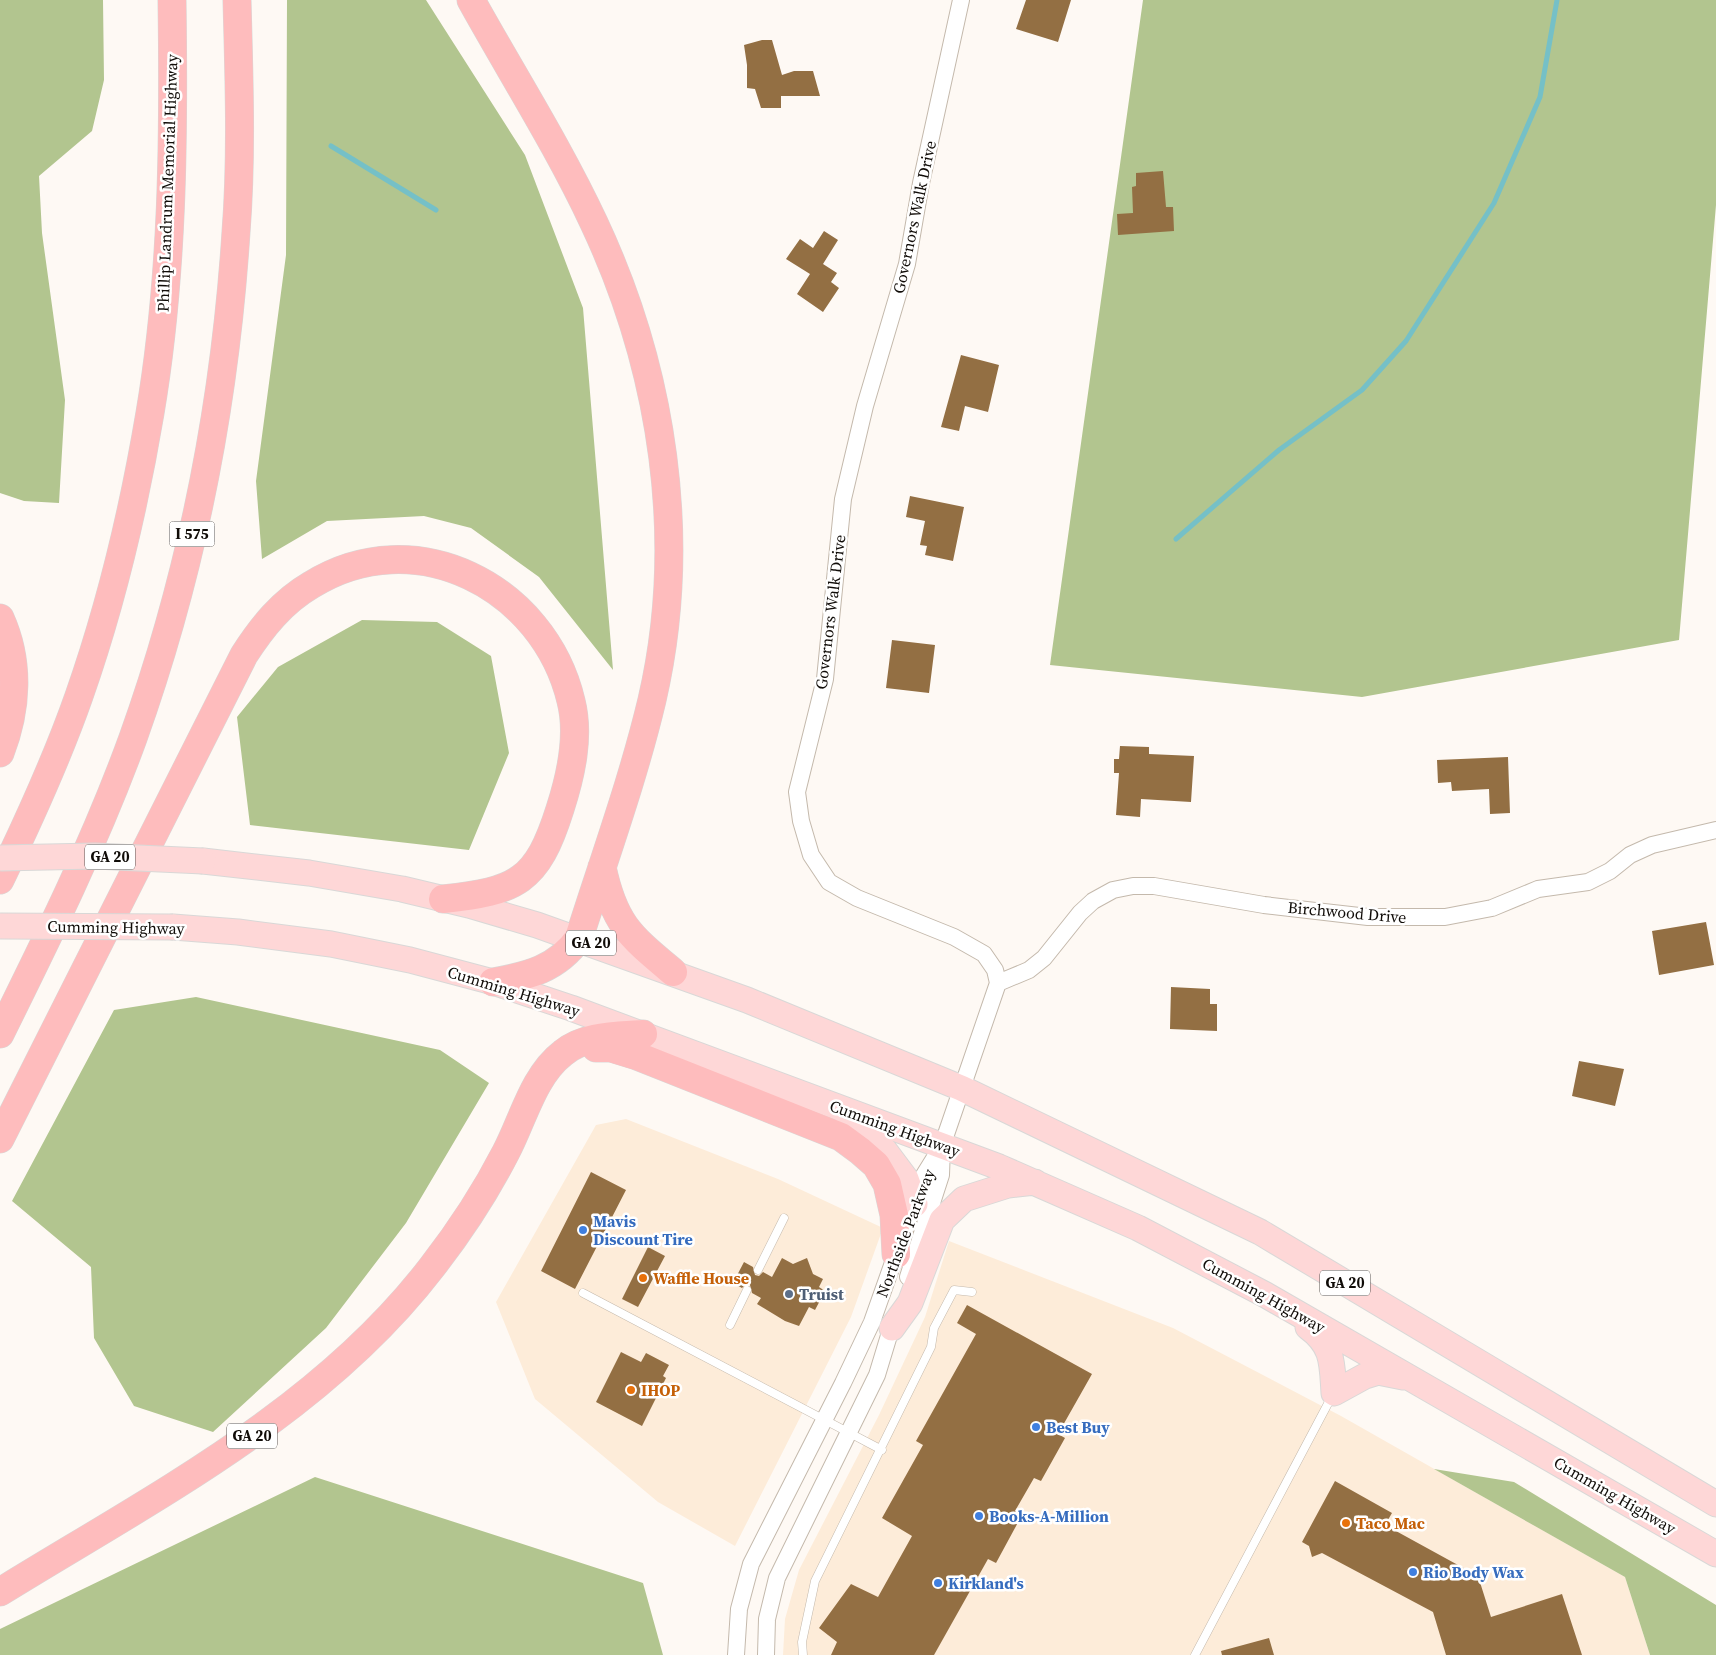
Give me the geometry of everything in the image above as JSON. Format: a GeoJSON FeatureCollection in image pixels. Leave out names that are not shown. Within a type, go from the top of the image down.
{"type":"FeatureCollection","features":[{"type":"Feature","properties":{"kind":"highway","name":"Phillip Landrum Memorial Highway"},"geometry":{"type":"LineString","coordinates":[[0,880],[54,761],[79,696],[116,570],[148,422],[162,324],[168,252],[173,87],[172,0]]}},
{"type":"Feature","properties":{"kind":"highway","name":"I 575"},"geometry":{"type":"LineString","coordinates":[[0,1034],[62,908],[110,797],[152,681],[186,563],[217,409],[230,311],[237,230],[239,74],[237,0]]}},
{"type":"Feature","properties":{"kind":"highway"},"geometry":{"type":"LineString","coordinates":[[471,0],[571,178],[613,266],[644,355],[661,442],[668,520],[668,568],[660,658],[642,737],[579,938],[565,955],[546,968],[528,975],[494,982]]}},
{"type":"Feature","properties":{"kind":"highway"},"geometry":{"type":"LineString","coordinates":[[0,1139],[248,649],[260,629],[278,611],[311,584],[362,564],[412,561],[438,564],[462,572],[487,584],[517,606],[531,620],[548,643],[562,670],[572,702],[574,733],[572,762],[567,788],[546,847],[536,864],[522,878],[506,888],[484,894],[443,899]]}},
{"type":"Feature","properties":{"kind":"highway"},"geometry":{"type":"LineString","coordinates":[[0,618],[10,647],[15,693],[12,715],[0,753]]}},
{"type":"Feature","properties":{"kind":"highway"},"geometry":{"type":"LineString","coordinates":[[602,866],[611,904],[627,932],[673,972]]}},
{"type":"Feature","properties":{"kind":"highway","name":"GA 20"},"geometry":{"type":"LineString","coordinates":[[0,1592],[250,1438],[314,1388],[381,1325],[420,1283],[462,1229],[506,1153],[535,1091],[549,1068],[563,1053],[588,1040],[643,1034]]}},
{"type":"Feature","properties":{"kind":"highway"},"geometry":{"type":"LineString","coordinates":[[506,1153],[522,1142],[540,1115],[563,1067],[590,1048],[611,1048],[665,1066],[841,1137],[876,1165],[887,1184],[894,1215],[896,1254]]}},
{"type":"Feature","properties":{"kind":"main road","name":"GA 20"},"geometry":{"type":"LineString","coordinates":[[9,858],[95,856],[203,861],[309,873],[402,889],[579,938],[747,1000],[960,1088],[1260,1232],[1716,1504]]}},
{"type":"Feature","properties":{"kind":"main road","name":"Cumming Highway"},"geometry":{"type":"LineString","coordinates":[[0,926],[173,927],[247,933],[330,944],[410,960],[494,982],[643,1034],[1035,1182],[1138,1228],[1264,1294],[1716,1554]]}},
{"type":"Feature","properties":{"kind":"main road"},"geometry":{"type":"LineString","coordinates":[[844,1110],[849,1120],[885,1151],[906,1179],[915,1204]]}},
{"type":"Feature","properties":{"kind":"main road"},"geometry":{"type":"LineString","coordinates":[[892,1328],[910,1303],[942,1220],[964,1199],[1008,1186],[1035,1182]]}},
{"type":"Feature","properties":{"kind":"main road"},"geometry":{"type":"LineString","coordinates":[[1264,1294],[1318,1334],[1329,1348],[1334,1394],[1365,1376],[1378,1372],[1410,1378]]}},
{"type":"Feature","properties":{"kind":"street","name":"Governors Walk Drive"},"geometry":{"type":"LineString","coordinates":[[961,0],[921,184],[906,264],[865,406],[843,499],[825,679],[797,792],[801,821],[811,855],[829,882],[857,898],[954,937],[984,954],[995,970],[998,983]]}},
{"type":"Feature","properties":{"kind":"street","name":"Birchwood Drive"},"geometry":{"type":"LineString","coordinates":[[998,983],[1029,970],[1044,958],[1080,913],[1093,901],[1113,890],[1154,886],[1264,905],[1368,917],[1445,917],[1492,908],[1538,889],[1588,882],[1610,871],[1630,855],[1652,845],[1716,830]]}},
{"type":"Feature","properties":{"kind":"street"},"geometry":{"type":"LineString","coordinates":[[942,1146],[960,1088],[998,983]]}},
{"type":"Feature","properties":{"kind":"street","name":"Northside Parkway"},"geometry":{"type":"LineString","coordinates":[[736,1655],[739,1608],[751,1564],[872,1322],[924,1175],[942,1146]]}},
{"type":"Feature","properties":{"kind":"street","name":"Northside Parkway"},"geometry":{"type":"LineString","coordinates":[[766,1655],[767,1619],[777,1578],[877,1375],[941,1175],[942,1146]]}},
{"type":"Feature","properties":{"kind":"lane"},"geometry":{"type":"LineString","coordinates":[[758,1270],[784,1218]]}},
{"type":"Feature","properties":{"kind":"lane"},"geometry":{"type":"LineString","coordinates":[[730,1325],[747,1290]]}},
{"type":"Feature","properties":{"kind":"lane"},"geometry":{"type":"LineString","coordinates":[[803,1655],[802,1642],[815,1581],[882,1450],[931,1347],[934,1328],[954,1290],[972,1292]]}},
{"type":"Feature","properties":{"kind":"lane"},"geometry":{"type":"LineString","coordinates":[[583,1293],[882,1450]]}},
{"type":"Feature","properties":{"kind":"lane"},"geometry":{"type":"LineString","coordinates":[[1195,1655],[1334,1394]]}},
{"type":"Feature","properties":{"kind":"shaded area"},"geometry":{"type":"Polygon","coordinates":[[[626,1119],[778,1179],[883,1228],[851,1317],[735,1546],[658,1502],[535,1399],[496,1302],[596,1125],[626,1119]]]}},
{"type":"Feature","properties":{"kind":"shaded area"},"geometry":{"type":"Polygon","coordinates":[[[949,1241],[1173,1328],[1341,1416],[1625,1577],[1650,1655],[783,1655],[785,1619],[799,1570],[879,1415],[925,1317],[949,1241]]]}},
{"type":"Feature","properties":{"kind":"green space"},"geometry":{"type":"Polygon","coordinates":[[[0,0],[103,0],[104,80],[92,131],[39,176],[42,233],[65,400],[59,503],[24,501],[0,493],[0,0]]]}},
{"type":"Feature","properties":{"kind":"green space"},"geometry":{"type":"Polygon","coordinates":[[[287,0],[426,0],[525,155],[583,308],[613,670],[539,577],[471,528],[424,516],[327,521],[262,559],[256,481],[286,255],[287,0]]]}},
{"type":"Feature","properties":{"kind":"green space"},"geometry":{"type":"Polygon","coordinates":[[[1143,0],[1716,0],[1716,205],[1679,640],[1362,697],[1050,665],[1143,0]]]}},
{"type":"Feature","properties":{"kind":"green space"},"geometry":{"type":"Polygon","coordinates":[[[362,620],[437,622],[491,656],[509,753],[469,850],[250,825],[237,717],[278,667],[362,620]]]}},
{"type":"Feature","properties":{"kind":"green space"},"geometry":{"type":"Polygon","coordinates":[[[196,997],[440,1050],[489,1083],[406,1223],[326,1328],[213,1432],[134,1406],[94,1338],[91,1267],[12,1201],[114,1010],[196,997]]]}},
{"type":"Feature","properties":{"kind":"green space"},"geometry":{"type":"Polygon","coordinates":[[[1434,1469],[1514,1482],[1716,1605],[1716,1655],[1650,1655],[1625,1577],[1434,1469]]]}},
{"type":"Feature","properties":{"kind":"green space"},"geometry":{"type":"Polygon","coordinates":[[[315,1477],[643,1583],[663,1655],[0,1655],[0,1629],[315,1477]]]}},
{"type":"Feature","properties":{"kind":"building"},"geometry":{"type":"Polygon","coordinates":[[[1026,0],[1071,0],[1058,42],[1016,29],[1026,0]]]}},
{"type":"Feature","properties":{"kind":"building"},"geometry":{"type":"Polygon","coordinates":[[[762,40],[772,40],[782,75],[794,71],[813,71],[820,96],[781,96],[781,108],[761,108],[755,89],[747,88],[747,65],[744,45],[762,40]]]}},
{"type":"Feature","properties":{"kind":"building"},"geometry":{"type":"Polygon","coordinates":[[[1163,171],[1166,207],[1173,207],[1174,231],[1118,235],[1117,214],[1133,213],[1132,187],[1136,186],[1136,173],[1163,171]]]}},
{"type":"Feature","properties":{"kind":"building"},"geometry":{"type":"Polygon","coordinates":[[[824,231],[838,240],[823,264],[837,273],[831,282],[839,288],[823,312],[797,294],[810,274],[786,259],[800,239],[813,248],[824,231]]]}},
{"type":"Feature","properties":{"kind":"building"},"geometry":{"type":"Polygon","coordinates":[[[961,355],[999,365],[988,412],[965,406],[959,431],[941,427],[961,355]]]}},
{"type":"Feature","properties":{"kind":"building"},"geometry":{"type":"Polygon","coordinates":[[[910,496],[964,507],[953,561],[925,555],[927,546],[920,545],[925,521],[906,517],[910,496]]]}},
{"type":"Feature","properties":{"kind":"building"},"geometry":{"type":"Polygon","coordinates":[[[892,640],[935,645],[929,693],[886,688],[892,640]]]}},
{"type":"Feature","properties":{"kind":"building"},"geometry":{"type":"Polygon","coordinates":[[[1120,746],[1149,747],[1149,754],[1194,756],[1191,802],[1141,799],[1140,817],[1116,815],[1119,773],[1114,773],[1114,759],[1119,759],[1120,746]]]}},
{"type":"Feature","properties":{"kind":"building"},"geometry":{"type":"Polygon","coordinates":[[[1508,757],[1510,813],[1490,814],[1489,789],[1452,791],[1451,782],[1438,783],[1437,760],[1508,757]]]}},
{"type":"Feature","properties":{"kind":"building"},"geometry":{"type":"Polygon","coordinates":[[[1706,922],[1714,965],[1659,975],[1652,931],[1706,922]]]}},
{"type":"Feature","properties":{"kind":"building"},"geometry":{"type":"Polygon","coordinates":[[[1171,987],[1210,989],[1210,1004],[1217,1004],[1217,1031],[1170,1029],[1171,987]]]}},
{"type":"Feature","properties":{"kind":"building"},"geometry":{"type":"Polygon","coordinates":[[[1579,1061],[1624,1069],[1615,1106],[1572,1096],[1579,1061]]]}},
{"type":"Feature","properties":{"kind":"building","name":"Mavis Discount Tire"},"geometry":{"type":"Polygon","coordinates":[[[591,1172],[626,1190],[575,1289],[541,1271],[591,1172]]]}},
{"type":"Feature","properties":{"kind":"building","name":"Waffle House"},"geometry":{"type":"Polygon","coordinates":[[[648,1247],[665,1256],[638,1307],[622,1299],[648,1247]]]}},
{"type":"Feature","properties":{"kind":"building","name":"Truist"},"geometry":{"type":"Polygon","coordinates":[[[782,1258],[793,1264],[807,1258],[813,1274],[823,1279],[819,1287],[825,1291],[815,1310],[809,1307],[799,1326],[785,1321],[757,1304],[761,1298],[752,1293],[750,1285],[746,1284],[742,1288],[733,1283],[744,1262],[753,1267],[755,1275],[759,1276],[763,1272],[772,1277],[782,1258]]]}},
{"type":"Feature","properties":{"kind":"building"},"geometry":{"type":"Polygon","coordinates":[[[967,1305],[1092,1374],[1058,1434],[1065,1438],[1041,1481],[1034,1478],[1015,1511],[1022,1515],[996,1563],[988,1559],[934,1655],[831,1655],[837,1642],[819,1628],[851,1584],[878,1597],[912,1536],[882,1518],[923,1445],[916,1441],[976,1334],[957,1323],[967,1305]]]}},
{"type":"Feature","properties":{"kind":"building","name":"IHOP"},"geometry":{"type":"Polygon","coordinates":[[[621,1352],[641,1362],[646,1353],[669,1365],[663,1376],[666,1378],[642,1426],[596,1402],[621,1352]]]}},
{"type":"Feature","properties":{"kind":"building"},"geometry":{"type":"Polygon","coordinates":[[[1335,1481],[1392,1513],[1385,1525],[1478,1576],[1491,1617],[1562,1594],[1582,1655],[1446,1655],[1433,1612],[1322,1553],[1312,1557],[1309,1546],[1302,1542],[1335,1481]]]}},
{"type":"Feature","properties":{"kind":"building"},"geometry":{"type":"Polygon","coordinates":[[[1269,1638],[1274,1655],[1222,1655],[1221,1651],[1269,1638]]]}},
{"type":"Feature","properties":{"kind":"waterway"},"geometry":{"type":"LineString","coordinates":[[1176,539],[1279,450],[1362,390],[1406,341],[1494,203],[1540,97],[1557,0]]}},
{"type":"Feature","properties":{"kind":"waterway"},"geometry":{"type":"LineString","coordinates":[[331,146],[436,210]]}},
{"type":"Feature","properties":{"kind":"place","name":"Mavis Discount Tire"},"geometry":{"type":"Point","coordinates":[583,1230]}},
{"type":"Feature","properties":{"kind":"place","name":"Waffle House"},"geometry":{"type":"Point","coordinates":[643,1278]}},
{"type":"Feature","properties":{"kind":"place","name":"Truist"},"geometry":{"type":"Point","coordinates":[789,1294]}},
{"type":"Feature","properties":{"kind":"place","name":"IHOP"},"geometry":{"type":"Point","coordinates":[631,1390]}},
{"type":"Feature","properties":{"kind":"place","name":"Best Buy"},"geometry":{"type":"Point","coordinates":[1036,1427]}},
{"type":"Feature","properties":{"kind":"place","name":"Books-A-Million"},"geometry":{"type":"Point","coordinates":[979,1516]}},
{"type":"Feature","properties":{"kind":"place","name":"Taco Mac"},"geometry":{"type":"Point","coordinates":[1346,1523]}},
{"type":"Feature","properties":{"kind":"place","name":"Rio Body Wax"},"geometry":{"type":"Point","coordinates":[1413,1572]}},
{"type":"Feature","properties":{"kind":"place","name":"Kirkland's"},"geometry":{"type":"Point","coordinates":[938,1583]}}]}
